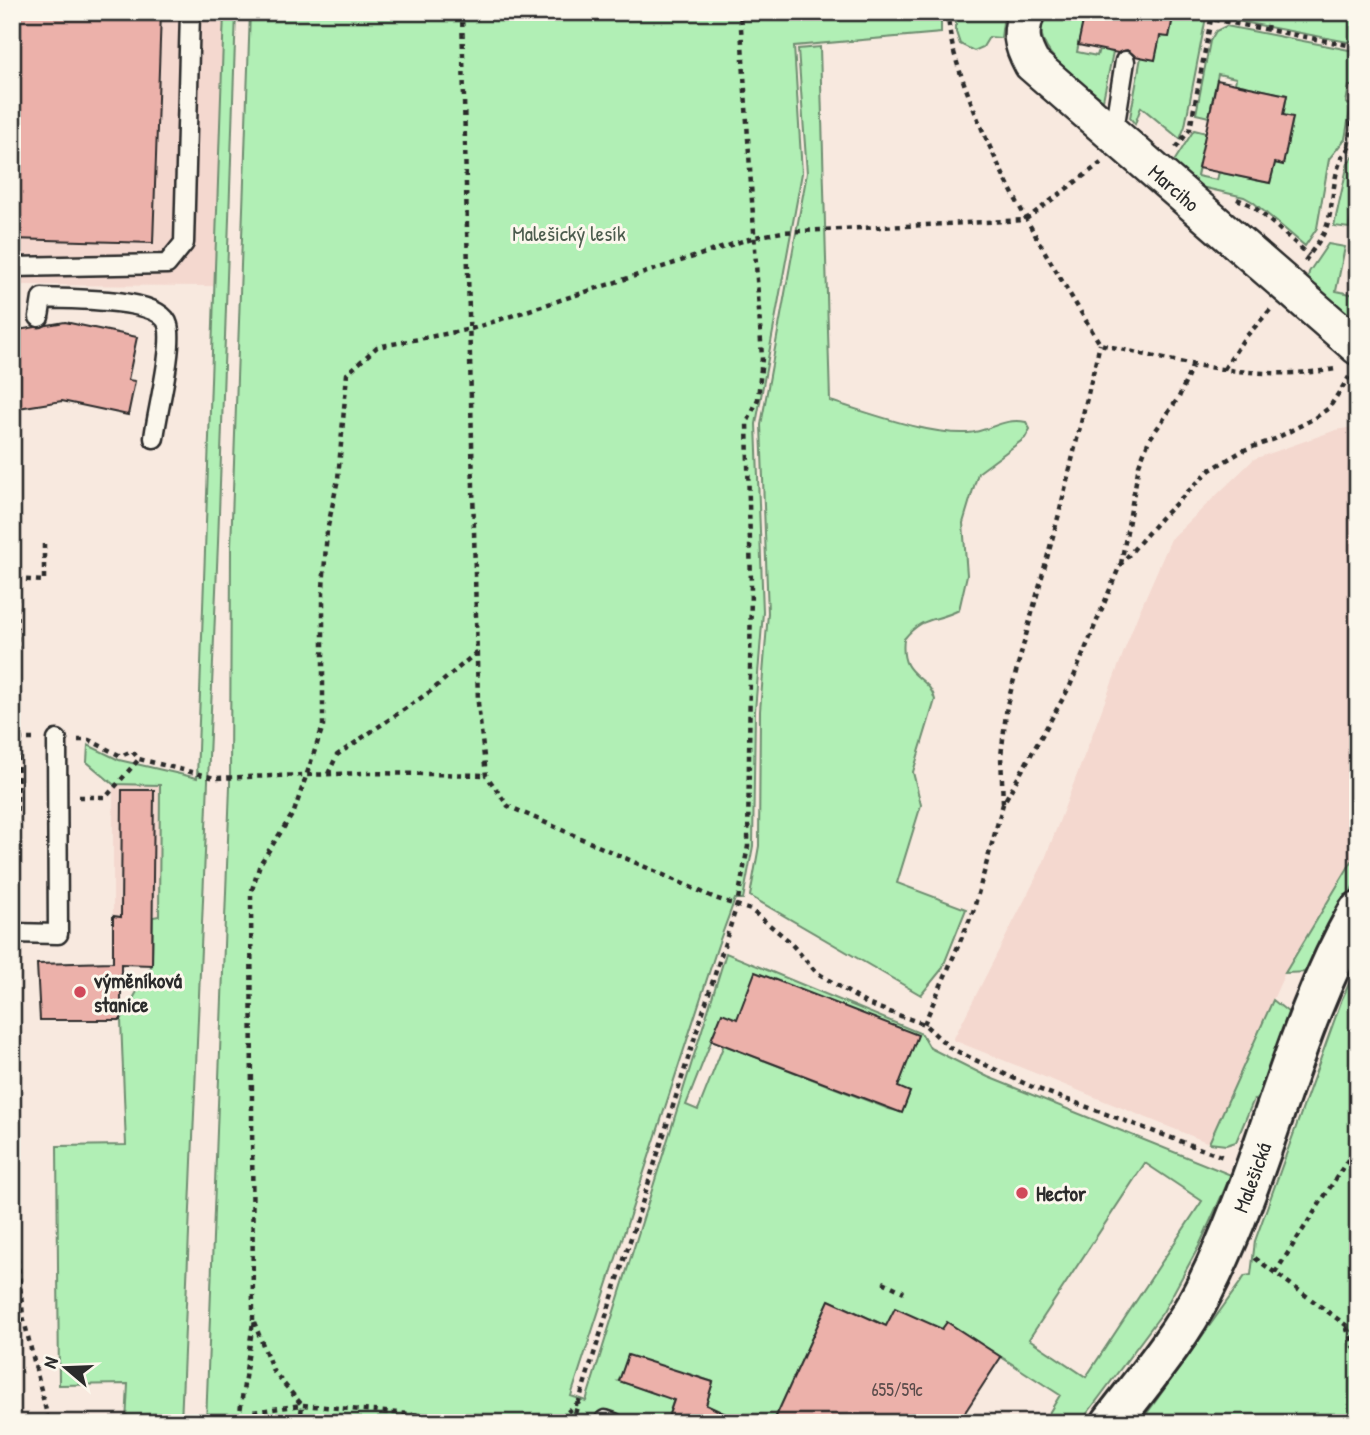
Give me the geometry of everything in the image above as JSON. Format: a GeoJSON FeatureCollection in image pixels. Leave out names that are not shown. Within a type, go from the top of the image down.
{"type":"FeatureCollection","features":[{"type":"Feature","properties":{"kind":"street","name":"Marciho"},"geometry":{"type":"LineString","coordinates":[[1027,12],[1020,30],[1023,48],[1032,64],[1288,286],[1352,360]]}},
{"type":"Feature","properties":{"kind":"street","name":"Malešická"},"geometry":{"type":"LineString","coordinates":[[1111,1423],[1183,1327],[1203,1293],[1254,1168],[1317,999],[1358,912]]}},
{"type":"Feature","properties":{"kind":"lane"},"geometry":{"type":"LineString","coordinates":[[12,267],[167,264],[184,243],[190,12]]}},
{"type":"Feature","properties":{"kind":"lane"},"geometry":{"type":"LineString","coordinates":[[1118,140],[1125,61]]}},
{"type":"Feature","properties":{"kind":"lane"},"geometry":{"type":"LineString","coordinates":[[38,317],[42,298],[148,306],[165,318],[169,327],[168,343],[154,438]]}},
{"type":"Feature","properties":{"kind":"lane"},"geometry":{"type":"LineString","coordinates":[[12,933],[58,933],[57,740]]}},
{"type":"Feature","properties":{"kind":"path"},"geometry":{"type":"LineString","coordinates":[[462,12],[478,704],[486,775],[508,806],[751,910],[766,921],[816,972],[867,1003],[925,1024],[950,1048],[1030,1086],[1254,1168]]}},
{"type":"Feature","properties":{"kind":"path"},"geometry":{"type":"LineString","coordinates":[[572,1423],[737,905],[748,846],[751,583],[747,423],[758,399],[762,358],[740,12]]}},
{"type":"Feature","properties":{"kind":"path"},"geometry":{"type":"LineString","coordinates":[[948,12],[952,51],[989,150],[1025,220],[1100,344],[1059,514],[1007,705],[1001,756],[1003,804]]}},
{"type":"Feature","properties":{"kind":"path"},"geometry":{"type":"LineString","coordinates":[[1212,12],[1211,19],[1358,47]]}},
{"type":"Feature","properties":{"kind":"path"},"geometry":{"type":"LineString","coordinates":[[1266,30],[1269,12]]}},
{"type":"Feature","properties":{"kind":"path"},"geometry":{"type":"LineString","coordinates":[[1224,369],[1288,286],[1325,232],[1339,162],[1348,147],[1358,82]]}},
{"type":"Feature","properties":{"kind":"path"},"geometry":{"type":"LineString","coordinates":[[1350,132],[1358,123]]}},
{"type":"Feature","properties":{"kind":"path"},"geometry":{"type":"LineString","coordinates":[[238,1421],[253,1322],[251,893],[260,864],[294,812],[323,726],[323,588],[327,531],[338,479],[347,374],[377,347],[471,329],[755,237],[782,232],[1025,220],[1118,140]]}},
{"type":"Feature","properties":{"kind":"path"},"geometry":{"type":"LineString","coordinates":[[1348,147],[1358,140]]}},
{"type":"Feature","properties":{"kind":"path"},"geometry":{"type":"LineString","coordinates":[[1100,344],[1192,367],[1295,375],[1352,360]]}},
{"type":"Feature","properties":{"kind":"path"},"geometry":{"type":"LineString","coordinates":[[1120,565],[1161,518],[1210,470],[1244,450],[1294,430],[1329,408],[1352,360]]}},
{"type":"Feature","properties":{"kind":"path"},"geometry":{"type":"LineString","coordinates":[[925,1024],[973,912],[1003,804],[1070,686],[1120,565],[1139,465],[1149,440],[1179,397],[1192,367]]}},
{"type":"Feature","properties":{"kind":"path"},"geometry":{"type":"LineString","coordinates":[[12,540],[16,540],[15,906],[12,910]]}},
{"type":"Feature","properties":{"kind":"path"},"geometry":{"type":"LineString","coordinates":[[16,579],[44,581],[44,541]]}},
{"type":"Feature","properties":{"kind":"path"},"geometry":{"type":"LineString","coordinates":[[328,774],[337,755],[431,691],[477,652]]}},
{"type":"Feature","properties":{"kind":"path"},"geometry":{"type":"LineString","coordinates":[[89,740],[121,756],[132,751],[139,759],[200,776],[486,775]]}},
{"type":"Feature","properties":{"kind":"path"},"geometry":{"type":"LineString","coordinates":[[57,797],[106,797],[139,759]]}},
{"type":"Feature","properties":{"kind":"path"},"geometry":{"type":"LineString","coordinates":[[1358,1144],[1275,1273],[1358,1334]]}},
{"type":"Feature","properties":{"kind":"path"},"geometry":{"type":"LineString","coordinates":[[12,1198],[15,1274],[49,1423]]}},
{"type":"Feature","properties":{"kind":"path"},"geometry":{"type":"LineString","coordinates":[[883,1282],[904,1292]]}},
{"type":"Feature","properties":{"kind":"path"},"geometry":{"type":"LineString","coordinates":[[253,1322],[273,1371],[302,1405],[300,1423]]}},
{"type":"Feature","properties":{"kind":"path"},"geometry":{"type":"LineString","coordinates":[[1346,1326],[1358,1355]]}},
{"type":"Feature","properties":{"kind":"path"},"geometry":{"type":"LineString","coordinates":[[540,1423],[564,1415],[579,1402]]}},
{"type":"Feature","properties":{"kind":"path"},"geometry":{"type":"LineString","coordinates":[[238,1421],[266,1409],[302,1405],[517,1423]]}},
{"type":"Feature","properties":{"kind":"shaded area"},"geometry":{"type":"Polygon","coordinates":[[[12,12],[224,12],[214,286],[21,285],[20,304],[12,304],[12,12]]]}},
{"type":"Feature","properties":{"kind":"shaded area"},"geometry":{"type":"Polygon","coordinates":[[[1358,426],[1358,851],[1288,966],[1209,1143],[953,1040],[1043,864],[1137,617],[1171,539],[1254,459],[1336,430],[1358,426]]]}},
{"type":"Feature","properties":{"kind":"shaded area"},"geometry":{"type":"Polygon","coordinates":[[[113,784],[160,785],[159,916],[113,916],[113,784]]]}},
{"type":"Feature","properties":{"kind":"green space"},"geometry":{"type":"Polygon","coordinates":[[[224,12],[236,12],[218,543],[181,1423],[126,1423],[128,1384],[59,1385],[57,1146],[126,1145],[121,1020],[152,965],[153,917],[159,916],[160,785],[113,784],[87,762],[88,745],[119,760],[197,778],[224,12]]]}},
{"type":"Feature","properties":{"kind":"green space","name":"Malešický lesík"},"geometry":{"type":"Polygon","coordinates":[[[250,12],[941,12],[941,33],[794,46],[802,173],[756,424],[763,612],[755,711],[753,846],[743,899],[735,899],[718,945],[571,1396],[586,1401],[726,953],[922,1034],[930,1048],[988,1077],[1231,1175],[1199,1246],[1163,1312],[1080,1423],[1043,1423],[1060,1395],[947,1322],[942,1329],[886,1326],[829,1300],[773,1423],[745,1423],[706,1405],[713,1382],[683,1372],[666,1423],[206,1423],[230,786],[231,547],[250,12]],[[722,1014],[686,1105],[698,1110],[734,1019],[722,1014]],[[727,1046],[902,1112],[910,1092],[727,1046]],[[1145,1163],[1029,1339],[1086,1377],[1202,1201],[1145,1163]],[[671,1370],[619,1381],[662,1396],[671,1370]]]}},
{"type":"Feature","properties":{"kind":"green space"},"geometry":{"type":"Polygon","coordinates":[[[956,12],[1009,12],[1003,22],[1001,38],[989,37],[983,47],[974,51],[960,44],[956,32],[956,12]]]}},
{"type":"Feature","properties":{"kind":"green space"},"geometry":{"type":"Polygon","coordinates":[[[1047,12],[1085,12],[1077,52],[1097,56],[1099,49],[1113,52],[1103,100],[1069,73],[1048,50],[1042,38],[1042,25],[1047,12]]]}},
{"type":"Feature","properties":{"kind":"green space"},"geometry":{"type":"Polygon","coordinates":[[[1174,12],[1207,12],[1185,126],[1180,139],[1141,107],[1135,124],[1130,118],[1141,57],[1155,59],[1160,36],[1169,37],[1174,12]]]}},
{"type":"Feature","properties":{"kind":"green space"},"geometry":{"type":"Polygon","coordinates":[[[1219,12],[1358,12],[1358,38],[1348,42],[1227,19],[1219,12]]]}},
{"type":"Feature","properties":{"kind":"green space"},"geometry":{"type":"Polygon","coordinates":[[[1226,26],[1349,50],[1356,58],[1353,86],[1349,86],[1346,103],[1351,105],[1345,139],[1329,159],[1317,228],[1305,246],[1253,202],[1244,197],[1201,187],[1173,163],[1194,130],[1206,133],[1197,176],[1217,180],[1219,172],[1270,183],[1275,163],[1283,164],[1293,118],[1283,115],[1287,95],[1235,84],[1236,78],[1218,74],[1209,117],[1196,114],[1210,41],[1216,31],[1226,26]]]}},
{"type":"Feature","properties":{"kind":"green space"},"geometry":{"type":"Polygon","coordinates":[[[820,47],[830,401],[935,431],[968,433],[1010,421],[1026,422],[1030,429],[1025,438],[978,473],[963,523],[967,575],[959,610],[924,622],[904,639],[906,662],[932,691],[935,700],[913,772],[921,805],[897,883],[966,909],[942,969],[921,995],[750,896],[759,846],[760,711],[768,613],[761,425],[807,173],[798,49],[820,47]]]}},
{"type":"Feature","properties":{"kind":"green space"},"geometry":{"type":"Polygon","coordinates":[[[1358,152],[1358,182],[1349,228],[1334,226],[1348,163],[1358,152]]]}},
{"type":"Feature","properties":{"kind":"green space"},"geometry":{"type":"Polygon","coordinates":[[[1328,244],[1345,247],[1336,291],[1356,295],[1358,290],[1358,324],[1308,279],[1309,272],[1328,244]]]}},
{"type":"Feature","properties":{"kind":"green space"},"geometry":{"type":"Polygon","coordinates":[[[1358,851],[1358,877],[1311,972],[1285,973],[1358,851]]]}},
{"type":"Feature","properties":{"kind":"green space"},"geometry":{"type":"Polygon","coordinates":[[[1358,965],[1358,1423],[1140,1423],[1245,1276],[1251,1275],[1255,1241],[1342,999],[1358,965]]]}},
{"type":"Feature","properties":{"kind":"green space"},"geometry":{"type":"Polygon","coordinates":[[[1273,1000],[1293,1016],[1263,1102],[1254,1099],[1236,1142],[1226,1145],[1209,1143],[1273,1000]]]}},
{"type":"Feature","properties":{"kind":"building"},"geometry":{"type":"Polygon","coordinates":[[[12,12],[161,12],[153,243],[12,239],[12,12]]]}},
{"type":"Feature","properties":{"kind":"building"},"geometry":{"type":"Polygon","coordinates":[[[1085,12],[1174,12],[1169,37],[1160,36],[1155,60],[1135,56],[1127,50],[1118,53],[1078,45],[1085,12]]]}},
{"type":"Feature","properties":{"kind":"building"},"geometry":{"type":"Polygon","coordinates":[[[1217,80],[1287,95],[1283,115],[1293,117],[1283,165],[1275,163],[1270,183],[1198,168],[1217,80]]]}},
{"type":"Feature","properties":{"kind":"building"},"geometry":{"type":"Polygon","coordinates":[[[65,322],[137,337],[128,380],[135,381],[128,415],[62,401],[12,409],[12,331],[65,322]]]}},
{"type":"Feature","properties":{"kind":"building"},"geometry":{"type":"Polygon","coordinates":[[[122,790],[154,790],[152,965],[121,964],[121,1020],[40,1020],[37,964],[113,962],[113,916],[121,917],[122,790]]]}},
{"type":"Feature","properties":{"kind":"building"},"geometry":{"type":"Polygon","coordinates":[[[755,972],[918,1035],[898,1087],[910,1092],[902,1113],[711,1040],[722,1013],[737,1019],[755,972]]]}},
{"type":"Feature","properties":{"kind":"building"},"geometry":{"type":"Polygon","coordinates":[[[829,1300],[886,1326],[895,1308],[942,1329],[947,1322],[1001,1357],[958,1423],[773,1423],[829,1300]]]}},
{"type":"Feature","properties":{"kind":"building"},"geometry":{"type":"Polygon","coordinates":[[[628,1355],[713,1382],[706,1405],[745,1423],[666,1423],[674,1400],[619,1381],[628,1355]]]}},
{"type":"Feature","properties":{"kind":"place","name":"výměníková stanice"},"geometry":{"type":"Point","coordinates":[80,992]}},
{"type":"Feature","properties":{"kind":"place","name":"Hector"},"geometry":{"type":"Point","coordinates":[1022,1193]}}]}
